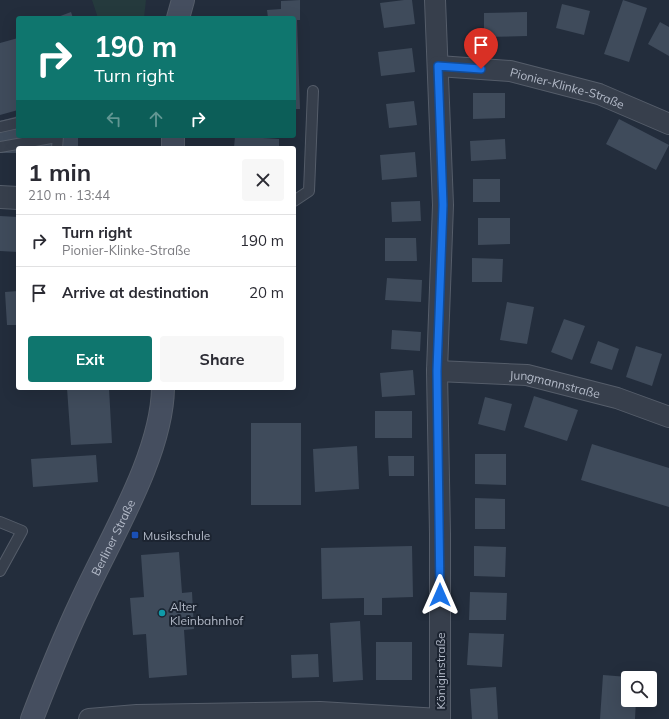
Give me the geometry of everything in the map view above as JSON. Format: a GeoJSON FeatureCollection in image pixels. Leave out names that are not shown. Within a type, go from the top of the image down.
{"type":"FeatureCollection","features":[{"type":"Feature","properties":{"kind":"main road"},"geometry":{"type":"LineString","coordinates":[[179,16],[183,0]]}},
{"type":"Feature","properties":{"kind":"main road","name":"Berliner Straße"},"geometry":{"type":"LineString","coordinates":[[32,719],[46,682],[81,602],[134,494],[151,448],[163,401],[163,390]]}},
{"type":"Feature","properties":{"kind":"street","name":"Königinstraße"},"geometry":{"type":"LineString","coordinates":[[436,0],[443,205],[437,371],[440,534],[440,719]]}},
{"type":"Feature","properties":{"kind":"street","name":"Pionier-Klinke-Straße"},"geometry":{"type":"LineString","coordinates":[[438,66],[510,71],[599,94],[669,124]]}},
{"type":"Feature","properties":{"kind":"street"},"geometry":{"type":"LineString","coordinates":[[0,197],[16,198]]}},
{"type":"Feature","properties":{"kind":"street","name":"Jungmannstraße"},"geometry":{"type":"LineString","coordinates":[[437,371],[527,375],[618,398],[669,417]]}},
{"type":"Feature","properties":{"kind":"street"},"geometry":{"type":"LineString","coordinates":[[89,719],[136,715],[320,712],[440,719]]}},
{"type":"Feature","properties":{"kind":"lane"},"geometry":{"type":"LineString","coordinates":[[296,200],[309,191],[313,91]]}},
{"type":"Feature","properties":{"kind":"lane"},"geometry":{"type":"LineString","coordinates":[[0,127],[16,123]]}},
{"type":"Feature","properties":{"kind":"lane"},"geometry":{"type":"LineString","coordinates":[[0,148],[52,138]]}},
{"type":"Feature","properties":{"kind":"lane"},"geometry":{"type":"LineString","coordinates":[[0,522],[22,531],[0,571]]}},
{"type":"Feature","properties":{"kind":"green space"},"geometry":{"type":"Polygon","coordinates":[[[92,0],[146,0],[144,16],[97,16],[92,0]]]}},
{"type":"Feature","properties":{"kind":"building"},"geometry":{"type":"Polygon","coordinates":[[[300,0],[300,20],[297,20],[300,109],[296,109],[296,16],[268,16],[267,10],[281,9],[281,1],[300,0]]]}},
{"type":"Feature","properties":{"kind":"building"},"geometry":{"type":"Polygon","coordinates":[[[412,0],[415,24],[384,28],[380,3],[412,0]]]}},
{"type":"Feature","properties":{"kind":"building"},"geometry":{"type":"Polygon","coordinates":[[[623,0],[647,8],[629,62],[604,54],[623,0]]]}},
{"type":"Feature","properties":{"kind":"building"},"geometry":{"type":"Polygon","coordinates":[[[562,4],[590,11],[584,35],[556,28],[562,4]]]}},
{"type":"Feature","properties":{"kind":"building"},"geometry":{"type":"Polygon","coordinates":[[[71,12],[72,16],[60,16],[71,12]]]}},
{"type":"Feature","properties":{"kind":"building"},"geometry":{"type":"Polygon","coordinates":[[[527,12],[527,36],[484,37],[484,13],[527,12]]]}},
{"type":"Feature","properties":{"kind":"building"},"geometry":{"type":"Polygon","coordinates":[[[660,22],[669,27],[669,56],[648,44],[660,22]]]}},
{"type":"Feature","properties":{"kind":"building"},"geometry":{"type":"Polygon","coordinates":[[[16,39],[16,111],[0,115],[0,43],[16,39]]]}},
{"type":"Feature","properties":{"kind":"building"},"geometry":{"type":"Polygon","coordinates":[[[412,48],[415,72],[381,76],[378,52],[412,48]]]}},
{"type":"Feature","properties":{"kind":"building"},"geometry":{"type":"Polygon","coordinates":[[[473,93],[505,93],[505,118],[473,119],[473,93]]]}},
{"type":"Feature","properties":{"kind":"building"},"geometry":{"type":"Polygon","coordinates":[[[414,101],[417,125],[389,128],[386,104],[414,101]]]}},
{"type":"Feature","properties":{"kind":"building"},"geometry":{"type":"Polygon","coordinates":[[[16,117],[16,138],[78,138],[78,146],[16,146],[16,153],[0,153],[0,121],[16,117]]]}},
{"type":"Feature","properties":{"kind":"building"},"geometry":{"type":"Polygon","coordinates":[[[619,119],[669,145],[656,170],[606,144],[619,119]]]}},
{"type":"Feature","properties":{"kind":"building"},"geometry":{"type":"Polygon","coordinates":[[[235,138],[279,139],[279,146],[234,146],[235,138]]]}},
{"type":"Feature","properties":{"kind":"building"},"geometry":{"type":"Polygon","coordinates":[[[505,139],[506,159],[471,161],[470,141],[505,139]]]}},
{"type":"Feature","properties":{"kind":"building"},"geometry":{"type":"Polygon","coordinates":[[[415,152],[417,177],[382,180],[380,155],[415,152]]]}},
{"type":"Feature","properties":{"kind":"building"},"geometry":{"type":"Polygon","coordinates":[[[473,179],[500,179],[500,202],[473,202],[473,179]]]}},
{"type":"Feature","properties":{"kind":"building"},"geometry":{"type":"Polygon","coordinates":[[[420,201],[421,221],[392,222],[391,202],[420,201]]]}},
{"type":"Feature","properties":{"kind":"building"},"geometry":{"type":"Polygon","coordinates":[[[0,216],[16,217],[16,252],[0,251],[0,216]]]}},
{"type":"Feature","properties":{"kind":"building"},"geometry":{"type":"Polygon","coordinates":[[[478,218],[510,218],[510,244],[478,245],[478,218]]]}},
{"type":"Feature","properties":{"kind":"building"},"geometry":{"type":"Polygon","coordinates":[[[385,238],[416,238],[417,261],[385,261],[385,238]]]}},
{"type":"Feature","properties":{"kind":"building"},"geometry":{"type":"Polygon","coordinates":[[[472,258],[503,259],[502,282],[472,282],[472,258]]]}},
{"type":"Feature","properties":{"kind":"building"},"geometry":{"type":"Polygon","coordinates":[[[387,278],[422,280],[421,302],[385,300],[387,278]]]}},
{"type":"Feature","properties":{"kind":"building"},"geometry":{"type":"Polygon","coordinates":[[[16,291],[16,325],[7,325],[5,292],[16,291]]]}},
{"type":"Feature","properties":{"kind":"building"},"geometry":{"type":"Polygon","coordinates":[[[507,302],[534,307],[527,344],[500,340],[507,302]]]}},
{"type":"Feature","properties":{"kind":"building"},"geometry":{"type":"Polygon","coordinates":[[[564,319],[585,326],[572,360],[551,352],[564,319]]]}},
{"type":"Feature","properties":{"kind":"building"},"geometry":{"type":"Polygon","coordinates":[[[392,330],[421,332],[420,351],[391,349],[392,330]]]}},
{"type":"Feature","properties":{"kind":"building"},"geometry":{"type":"Polygon","coordinates":[[[598,341],[619,349],[612,370],[590,363],[598,341]]]}},
{"type":"Feature","properties":{"kind":"building"},"geometry":{"type":"Polygon","coordinates":[[[636,346],[662,354],[652,386],[626,377],[636,346]]]}},
{"type":"Feature","properties":{"kind":"building"},"geometry":{"type":"Polygon","coordinates":[[[413,370],[415,395],[382,397],[380,373],[413,370]]]}},
{"type":"Feature","properties":{"kind":"building"},"geometry":{"type":"Polygon","coordinates":[[[67,390],[109,390],[112,443],[71,445],[67,390]]]}},
{"type":"Feature","properties":{"kind":"building"},"geometry":{"type":"Polygon","coordinates":[[[534,396],[578,410],[567,441],[524,427],[534,396]]]}},
{"type":"Feature","properties":{"kind":"building"},"geometry":{"type":"Polygon","coordinates":[[[485,397],[512,404],[505,431],[478,424],[485,397]]]}},
{"type":"Feature","properties":{"kind":"building"},"geometry":{"type":"Polygon","coordinates":[[[375,411],[412,411],[412,438],[375,438],[375,411]]]}},
{"type":"Feature","properties":{"kind":"building"},"geometry":{"type":"Polygon","coordinates":[[[251,423],[301,423],[301,505],[251,505],[251,423]]]}},
{"type":"Feature","properties":{"kind":"building"},"geometry":{"type":"Polygon","coordinates":[[[592,444],[669,468],[669,507],[581,480],[592,444]]]}},
{"type":"Feature","properties":{"kind":"building"},"geometry":{"type":"Polygon","coordinates":[[[357,446],[359,489],[315,492],[313,449],[357,446]]]}},
{"type":"Feature","properties":{"kind":"building"},"geometry":{"type":"Polygon","coordinates":[[[475,454],[506,454],[506,485],[475,484],[475,454]]]}},
{"type":"Feature","properties":{"kind":"building"},"geometry":{"type":"Polygon","coordinates":[[[96,455],[98,482],[33,487],[31,459],[96,455]]]}},
{"type":"Feature","properties":{"kind":"building"},"geometry":{"type":"Polygon","coordinates":[[[388,456],[414,456],[414,476],[389,476],[388,456]]]}},
{"type":"Feature","properties":{"kind":"building"},"geometry":{"type":"Polygon","coordinates":[[[475,498],[505,499],[505,529],[475,529],[475,498]]]}},
{"type":"Feature","properties":{"kind":"building"},"geometry":{"type":"Polygon","coordinates":[[[412,546],[413,597],[382,598],[382,615],[364,615],[364,598],[322,599],[321,548],[412,546]]]}},
{"type":"Feature","properties":{"kind":"building"},"geometry":{"type":"Polygon","coordinates":[[[474,546],[506,547],[505,577],[474,576],[474,546]]]}},
{"type":"Feature","properties":{"kind":"building","name":"Alter Kleinbahnhof"},"geometry":{"type":"Polygon","coordinates":[[[179,552],[182,593],[192,592],[194,629],[184,630],[187,675],[149,678],[146,634],[133,635],[130,598],[144,597],[141,555],[179,552]]]}},
{"type":"Feature","properties":{"kind":"building"},"geometry":{"type":"Polygon","coordinates":[[[470,592],[507,593],[506,620],[469,620],[470,592]]]}},
{"type":"Feature","properties":{"kind":"building"},"geometry":{"type":"Polygon","coordinates":[[[360,621],[363,680],[333,682],[330,623],[360,621]]]}},
{"type":"Feature","properties":{"kind":"building"},"geometry":{"type":"Polygon","coordinates":[[[469,633],[504,634],[502,667],[467,665],[469,633]]]}},
{"type":"Feature","properties":{"kind":"building"},"geometry":{"type":"Polygon","coordinates":[[[376,642],[412,642],[412,680],[376,680],[376,642]]]}},
{"type":"Feature","properties":{"kind":"building"},"geometry":{"type":"Polygon","coordinates":[[[318,654],[319,677],[292,678],[291,655],[318,654]]]}},
{"type":"Feature","properties":{"kind":"building"},"geometry":{"type":"Polygon","coordinates":[[[603,675],[621,676],[621,707],[636,707],[635,719],[600,719],[603,675]]]}},
{"type":"Feature","properties":{"kind":"building"},"geometry":{"type":"Polygon","coordinates":[[[496,687],[498,719],[472,719],[470,689],[496,687]]]}},
{"type":"Feature","properties":{"kind":"place","name":"Musikschule"},"geometry":{"type":"Point","coordinates":[135,535]}},
{"type":"Feature","properties":{"kind":"place","name":"Alter Kleinbahnhof"},"geometry":{"type":"Point","coordinates":[162,613]}},
{"type":"Feature","properties":{"kind":"route"},"geometry":{"type":"LineString","coordinates":[[440,595],[437,371],[443,205],[438,66],[481,69]]}}]}
